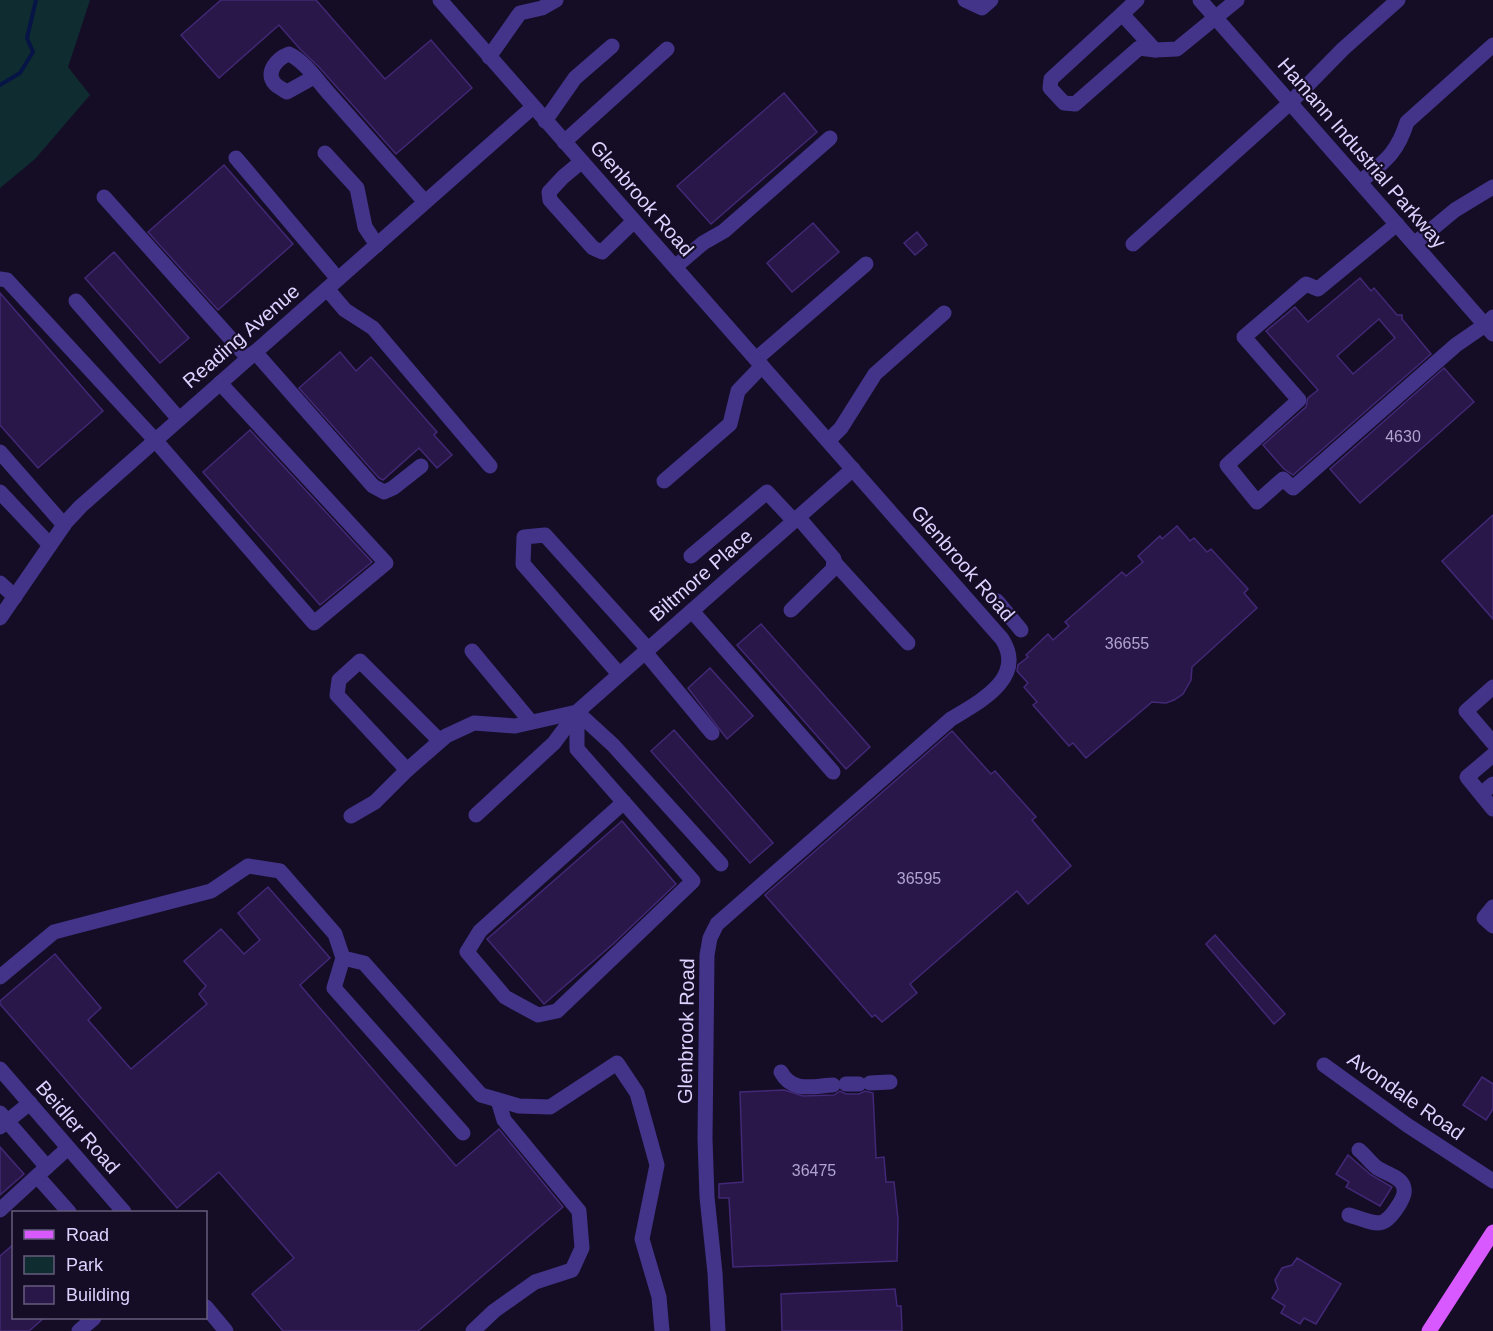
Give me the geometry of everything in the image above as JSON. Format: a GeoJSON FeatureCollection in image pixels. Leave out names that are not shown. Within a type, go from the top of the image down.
{"type":"FeatureCollection","features":[{"type":"Feature","properties":{"kind":"main road"},"geometry":{"type":"LineString","coordinates":[[1429,1331],[1493,1232]]}},
{"type":"Feature","properties":{"kind":"street","name":"Glenbrook Road"},"geometry":{"type":"LineString","coordinates":[[440,0],[1002,639],[1007,651],[1009,666],[1001,683],[984,699],[951,719],[731,911],[717,924],[710,938],[707,955],[705,1139],[707,1197],[718,1331]]}},
{"type":"Feature","properties":{"kind":"street"},"geometry":{"type":"LineString","coordinates":[[489,57],[520,13],[542,8],[556,0]]}},
{"type":"Feature","properties":{"kind":"street"},"geometry":{"type":"LineString","coordinates":[[965,0],[982,8],[991,0]]}},
{"type":"Feature","properties":{"kind":"street"},"geometry":{"type":"LineString","coordinates":[[1137,0],[1051,79],[1050,88],[1064,103],[1075,104],[1139,48],[1177,49],[1237,0]]}},
{"type":"Feature","properties":{"kind":"street","name":"Hamann Industrial Parkway"},"geometry":{"type":"LineString","coordinates":[[1200,0],[1414,244],[1490,325]]}},
{"type":"Feature","properties":{"kind":"street"},"geometry":{"type":"LineString","coordinates":[[1132,244],[1290,103],[1343,49],[1398,0]]}},
{"type":"Feature","properties":{"kind":"street"},"geometry":{"type":"LineString","coordinates":[[1122,14],[1155,50]]}},
{"type":"Feature","properties":{"kind":"street"},"geometry":{"type":"LineString","coordinates":[[1360,182],[1394,152],[1407,122],[1493,45]]}},
{"type":"Feature","properties":{"kind":"street"},"geometry":{"type":"LineString","coordinates":[[545,121],[574,78],[612,46]]}},
{"type":"Feature","properties":{"kind":"street"},"geometry":{"type":"LineString","coordinates":[[564,142],[667,49]]}},
{"type":"Feature","properties":{"kind":"street"},"geometry":{"type":"LineString","coordinates":[[314,78],[425,202]]}},
{"type":"Feature","properties":{"kind":"street","name":"Reading Avenue"},"geometry":{"type":"LineString","coordinates":[[0,618],[64,525],[81,506],[533,107]]}},
{"type":"Feature","properties":{"kind":"street"},"geometry":{"type":"LineString","coordinates":[[675,267],[703,243],[724,231],[830,138]]}},
{"type":"Feature","properties":{"kind":"street"},"geometry":{"type":"LineString","coordinates":[[325,153],[357,188],[365,227],[376,245]]}},
{"type":"Feature","properties":{"kind":"street"},"geometry":{"type":"LineString","coordinates":[[236,158],[332,284],[345,310],[373,328],[490,466]]}},
{"type":"Feature","properties":{"kind":"street"},"geometry":{"type":"LineString","coordinates":[[581,162],[549,192],[550,200],[593,248],[602,252],[634,221]]}},
{"type":"Feature","properties":{"kind":"street"},"geometry":{"type":"LineString","coordinates":[[1414,244],[1455,210],[1493,187]]}},
{"type":"Feature","properties":{"kind":"street"},"geometry":{"type":"LineString","coordinates":[[104,197],[373,486],[384,492],[393,488],[421,466]]}},
{"type":"Feature","properties":{"kind":"street"},"geometry":{"type":"LineString","coordinates":[[1397,224],[1318,289],[1306,284],[1244,337],[1299,400],[1227,465],[1257,502],[1283,479],[1293,488],[1456,345],[1490,325]]}},
{"type":"Feature","properties":{"kind":"street"},"geometry":{"type":"LineString","coordinates":[[664,481],[730,424],[738,391],[759,362],[867,264]]}},
{"type":"Feature","properties":{"kind":"street"},"geometry":{"type":"LineString","coordinates":[[0,279],[7,280],[155,440],[314,623],[386,563],[220,383]]}},
{"type":"Feature","properties":{"kind":"street"},"geometry":{"type":"LineString","coordinates":[[76,301],[179,419]]}},
{"type":"Feature","properties":{"kind":"street"},"geometry":{"type":"LineString","coordinates":[[828,441],[842,428],[875,374],[944,313]]}},
{"type":"Feature","properties":{"kind":"street"},"geometry":{"type":"LineString","coordinates":[[0,452],[64,525]]}},
{"type":"Feature","properties":{"kind":"street","name":"Biltmore Place"},"geometry":{"type":"LineString","coordinates":[[476,815],[554,744],[577,712],[853,469]]}},
{"type":"Feature","properties":{"kind":"street"},"geometry":{"type":"LineString","coordinates":[[0,492],[50,545]]}},
{"type":"Feature","properties":{"kind":"street"},"geometry":{"type":"LineString","coordinates":[[691,556],[767,492],[834,558],[835,563],[908,643]]}},
{"type":"Feature","properties":{"kind":"street"},"geometry":{"type":"LineString","coordinates":[[619,674],[523,564],[524,537],[545,535],[646,651],[712,733]]}},
{"type":"Feature","properties":{"kind":"street"},"geometry":{"type":"LineString","coordinates":[[791,610],[833,569],[835,563]]}},
{"type":"Feature","properties":{"kind":"street"},"geometry":{"type":"LineString","coordinates":[[0,583],[15,597]]}},
{"type":"Feature","properties":{"kind":"street"},"geometry":{"type":"LineString","coordinates":[[997,601],[1021,630]]}},
{"type":"Feature","properties":{"kind":"street"},"geometry":{"type":"LineString","coordinates":[[692,611],[833,772]]}},
{"type":"Feature","properties":{"kind":"street"},"geometry":{"type":"LineString","coordinates":[[472,651],[531,722]]}},
{"type":"Feature","properties":{"kind":"street"},"geometry":{"type":"LineString","coordinates":[[407,770],[337,695],[339,680],[360,661],[440,741]]}},
{"type":"Feature","properties":{"kind":"street"},"geometry":{"type":"LineString","coordinates":[[1492,738],[1467,711],[1493,687]]}},
{"type":"Feature","properties":{"kind":"street"},"geometry":{"type":"LineString","coordinates":[[351,816],[375,802],[446,736],[474,723],[515,726],[577,712]]}},
{"type":"Feature","properties":{"kind":"street"},"geometry":{"type":"LineString","coordinates":[[577,712],[578,749],[693,880],[557,1011],[538,1015],[505,997],[467,952],[480,931],[624,802]]}},
{"type":"Feature","properties":{"kind":"street"},"geometry":{"type":"LineString","coordinates":[[577,712],[613,745],[721,864]]}},
{"type":"Feature","properties":{"kind":"street"},"geometry":{"type":"LineString","coordinates":[[1493,755],[1467,777],[1487,789],[1493,808]]}},
{"type":"Feature","properties":{"kind":"street"},"geometry":{"type":"LineString","coordinates":[[0,977],[54,932],[211,891],[248,866],[280,871],[335,934],[343,958],[334,988],[463,1133]]}},
{"type":"Feature","properties":{"kind":"street"},"geometry":{"type":"LineString","coordinates":[[1493,907],[1484,918],[1493,926]]}},
{"type":"Feature","properties":{"kind":"street"},"geometry":{"type":"LineString","coordinates":[[343,958],[364,963],[481,1095],[519,1106],[550,1107],[617,1063],[637,1093],[657,1165],[642,1239],[659,1297],[662,1331]]}},
{"type":"Feature","properties":{"kind":"street","name":"Avondale Road"},"geometry":{"type":"LineString","coordinates":[[1324,1065],[1407,1125],[1493,1181]]}},
{"type":"Feature","properties":{"kind":"street","name":"Beidler Road"},"geometry":{"type":"LineString","coordinates":[[0,1069],[123,1211]]}},
{"type":"Feature","properties":{"kind":"street"},"geometry":{"type":"LineString","coordinates":[[781,1072],[791,1085],[803,1087],[890,1082]]}},
{"type":"Feature","properties":{"kind":"street"},"geometry":{"type":"LineString","coordinates":[[473,1331],[494,1311],[535,1282],[572,1270],[582,1248],[579,1211],[504,1120],[498,1100]]}},
{"type":"Feature","properties":{"kind":"street"},"geometry":{"type":"LineString","coordinates":[[30,1103],[2,1120],[42,1171],[68,1211]]}},
{"type":"Feature","properties":{"kind":"street"},"geometry":{"type":"LineString","coordinates":[[0,1210],[68,1148]]}},
{"type":"Feature","properties":{"kind":"street"},"geometry":{"type":"LineString","coordinates":[[1349,1215],[1379,1223],[1385,1222],[1391,1217],[1405,1194],[1403,1185],[1398,1179],[1375,1166],[1359,1150]]}},
{"type":"Feature","properties":{"kind":"street"},"geometry":{"type":"LineString","coordinates":[[207,1308],[226,1331]]}},
{"type":"Feature","properties":{"kind":"street"},"geometry":{"type":"LineString","coordinates":[[79,1331],[92,1319]]}},
{"type":"Feature","properties":{"kind":"green space"},"geometry":{"type":"Polygon","coordinates":[[[0,0],[90,0],[68,67],[90,95],[35,159],[0,188],[0,0]]]}},
{"type":"Feature","properties":{"kind":"building"},"geometry":{"type":"Polygon","coordinates":[[[221,0],[316,0],[385,79],[431,40],[472,88],[396,154],[279,25],[219,78],[181,35],[221,0]]]}},
{"type":"Feature","properties":{"kind":"building"},"geometry":{"type":"Polygon","coordinates":[[[784,93],[817,132],[711,224],[677,186],[784,93]]]}},
{"type":"Feature","properties":{"kind":"building"},"geometry":{"type":"Polygon","coordinates":[[[224,165],[293,244],[218,310],[148,232],[224,165]]]}},
{"type":"Feature","properties":{"kind":"building"},"geometry":{"type":"Polygon","coordinates":[[[813,223],[839,252],[792,292],[767,263],[813,223]]]}},
{"type":"Feature","properties":{"kind":"building"},"geometry":{"type":"Polygon","coordinates":[[[917,232],[927,245],[915,255],[904,243],[917,232]]]}},
{"type":"Feature","properties":{"kind":"building"},"geometry":{"type":"Polygon","coordinates":[[[114,252],[189,338],[160,363],[85,278],[114,252]]]}},
{"type":"Feature","properties":{"kind":"building"},"geometry":{"type":"Polygon","coordinates":[[[1360,278],[1371,291],[1374,288],[1397,315],[1402,315],[1402,319],[1431,354],[1293,475],[1284,469],[1263,445],[1306,407],[1308,398],[1318,390],[1266,331],[1295,307],[1308,322],[1360,278]],[[1379,319],[1337,356],[1353,374],[1395,338],[1379,319]]]}},
{"type":"Feature","properties":{"kind":"building"},"geometry":{"type":"Polygon","coordinates":[[[0,293],[103,411],[38,468],[0,425],[0,293]]]}},
{"type":"Feature","properties":{"kind":"building"},"geometry":{"type":"Polygon","coordinates":[[[340,352],[356,371],[371,357],[437,432],[434,435],[452,455],[437,468],[419,448],[383,480],[379,478],[299,388],[340,352]]]}},
{"type":"Feature","properties":{"kind":"building"},"geometry":{"type":"Polygon","coordinates":[[[1444,368],[1474,402],[1360,503],[1330,469],[1444,368]]]}},
{"type":"Feature","properties":{"kind":"building"},"geometry":{"type":"Polygon","coordinates":[[[250,430],[372,562],[320,605],[203,472],[250,430]]]}},
{"type":"Feature","properties":{"kind":"building"},"geometry":{"type":"Polygon","coordinates":[[[1493,515],[1493,619],[1442,561],[1493,515]]]}},
{"type":"Feature","properties":{"kind":"building"},"geometry":{"type":"Polygon","coordinates":[[[1177,526],[1190,541],[1194,538],[1207,552],[1211,549],[1248,589],[1244,593],[1257,608],[1192,667],[1191,680],[1183,694],[1166,703],[1152,702],[1086,758],[1073,743],[1069,746],[1033,705],[1037,702],[1024,687],[1028,683],[1017,671],[1018,665],[1048,634],[1053,640],[1069,626],[1065,622],[1122,572],[1126,576],[1143,562],[1138,556],[1160,536],[1162,539],[1177,526]]]}},
{"type":"Feature","properties":{"kind":"building"},"geometry":{"type":"Polygon","coordinates":[[[761,624],[870,747],[846,769],[737,645],[761,624]]]}},
{"type":"Feature","properties":{"kind":"building"},"geometry":{"type":"Polygon","coordinates":[[[710,668],[753,716],[727,739],[688,688],[710,668]]]}},
{"type":"Feature","properties":{"kind":"building"},"geometry":{"type":"Polygon","coordinates":[[[674,730],[773,843],[750,863],[651,751],[674,730]]]}},
{"type":"Feature","properties":{"kind":"building"},"geometry":{"type":"Polygon","coordinates":[[[952,731],[991,774],[995,771],[1036,817],[1032,820],[1071,866],[1028,904],[1017,891],[910,984],[917,993],[882,1022],[875,1015],[872,1017],[765,895],[952,731]]]}},
{"type":"Feature","properties":{"kind":"building"},"geometry":{"type":"Polygon","coordinates":[[[622,821],[676,884],[613,944],[544,1004],[487,939],[622,821]]]}},
{"type":"Feature","properties":{"kind":"building"},"geometry":{"type":"Polygon","coordinates":[[[268,887],[330,958],[300,985],[456,1166],[499,1129],[563,1207],[418,1331],[283,1331],[252,1294],[294,1258],[219,1172],[177,1208],[0,1004],[0,1001],[55,954],[101,1008],[88,1020],[131,1069],[207,1004],[199,994],[206,986],[184,961],[221,929],[244,954],[260,940],[238,913],[268,887]]]}},
{"type":"Feature","properties":{"kind":"building"},"geometry":{"type":"Polygon","coordinates":[[[1215,935],[1285,1014],[1274,1024],[1206,944],[1215,935]]]}},
{"type":"Feature","properties":{"kind":"building"},"geometry":{"type":"Polygon","coordinates":[[[1482,1077],[1493,1084],[1493,1109],[1486,1120],[1463,1105],[1482,1077]]]}},
{"type":"Feature","properties":{"kind":"building"},"geometry":{"type":"Polygon","coordinates":[[[784,1090],[803,1096],[834,1095],[840,1091],[846,1094],[859,1094],[865,1091],[873,1093],[876,1158],[884,1157],[886,1182],[894,1182],[898,1219],[897,1261],[733,1267],[729,1198],[719,1198],[719,1184],[743,1182],[740,1092],[784,1090]]]}},
{"type":"Feature","properties":{"kind":"building"},"geometry":{"type":"Polygon","coordinates":[[[0,1147],[24,1174],[0,1195],[0,1147]]]}},
{"type":"Feature","properties":{"kind":"building"},"geometry":{"type":"Polygon","coordinates":[[[1348,1155],[1371,1175],[1392,1187],[1380,1206],[1346,1187],[1349,1182],[1336,1174],[1348,1155]]]}},
{"type":"Feature","properties":{"kind":"building"},"geometry":{"type":"Polygon","coordinates":[[[12,1246],[12,1319],[43,1319],[29,1331],[0,1331],[0,1256],[12,1246]]]}},
{"type":"Feature","properties":{"kind":"building"},"geometry":{"type":"Polygon","coordinates":[[[1297,1258],[1341,1284],[1316,1324],[1304,1318],[1300,1324],[1281,1313],[1285,1306],[1272,1298],[1278,1289],[1275,1280],[1282,1268],[1292,1265],[1297,1258]]]}},
{"type":"Feature","properties":{"kind":"building"},"geometry":{"type":"Polygon","coordinates":[[[895,1289],[897,1306],[901,1306],[902,1331],[782,1331],[781,1294],[895,1289]]]}},
{"type":"Feature","properties":{"kind":"waterway"},"geometry":{"type":"LineString","coordinates":[[0,85],[20,73],[33,52],[27,38],[36,0]]}}]}
